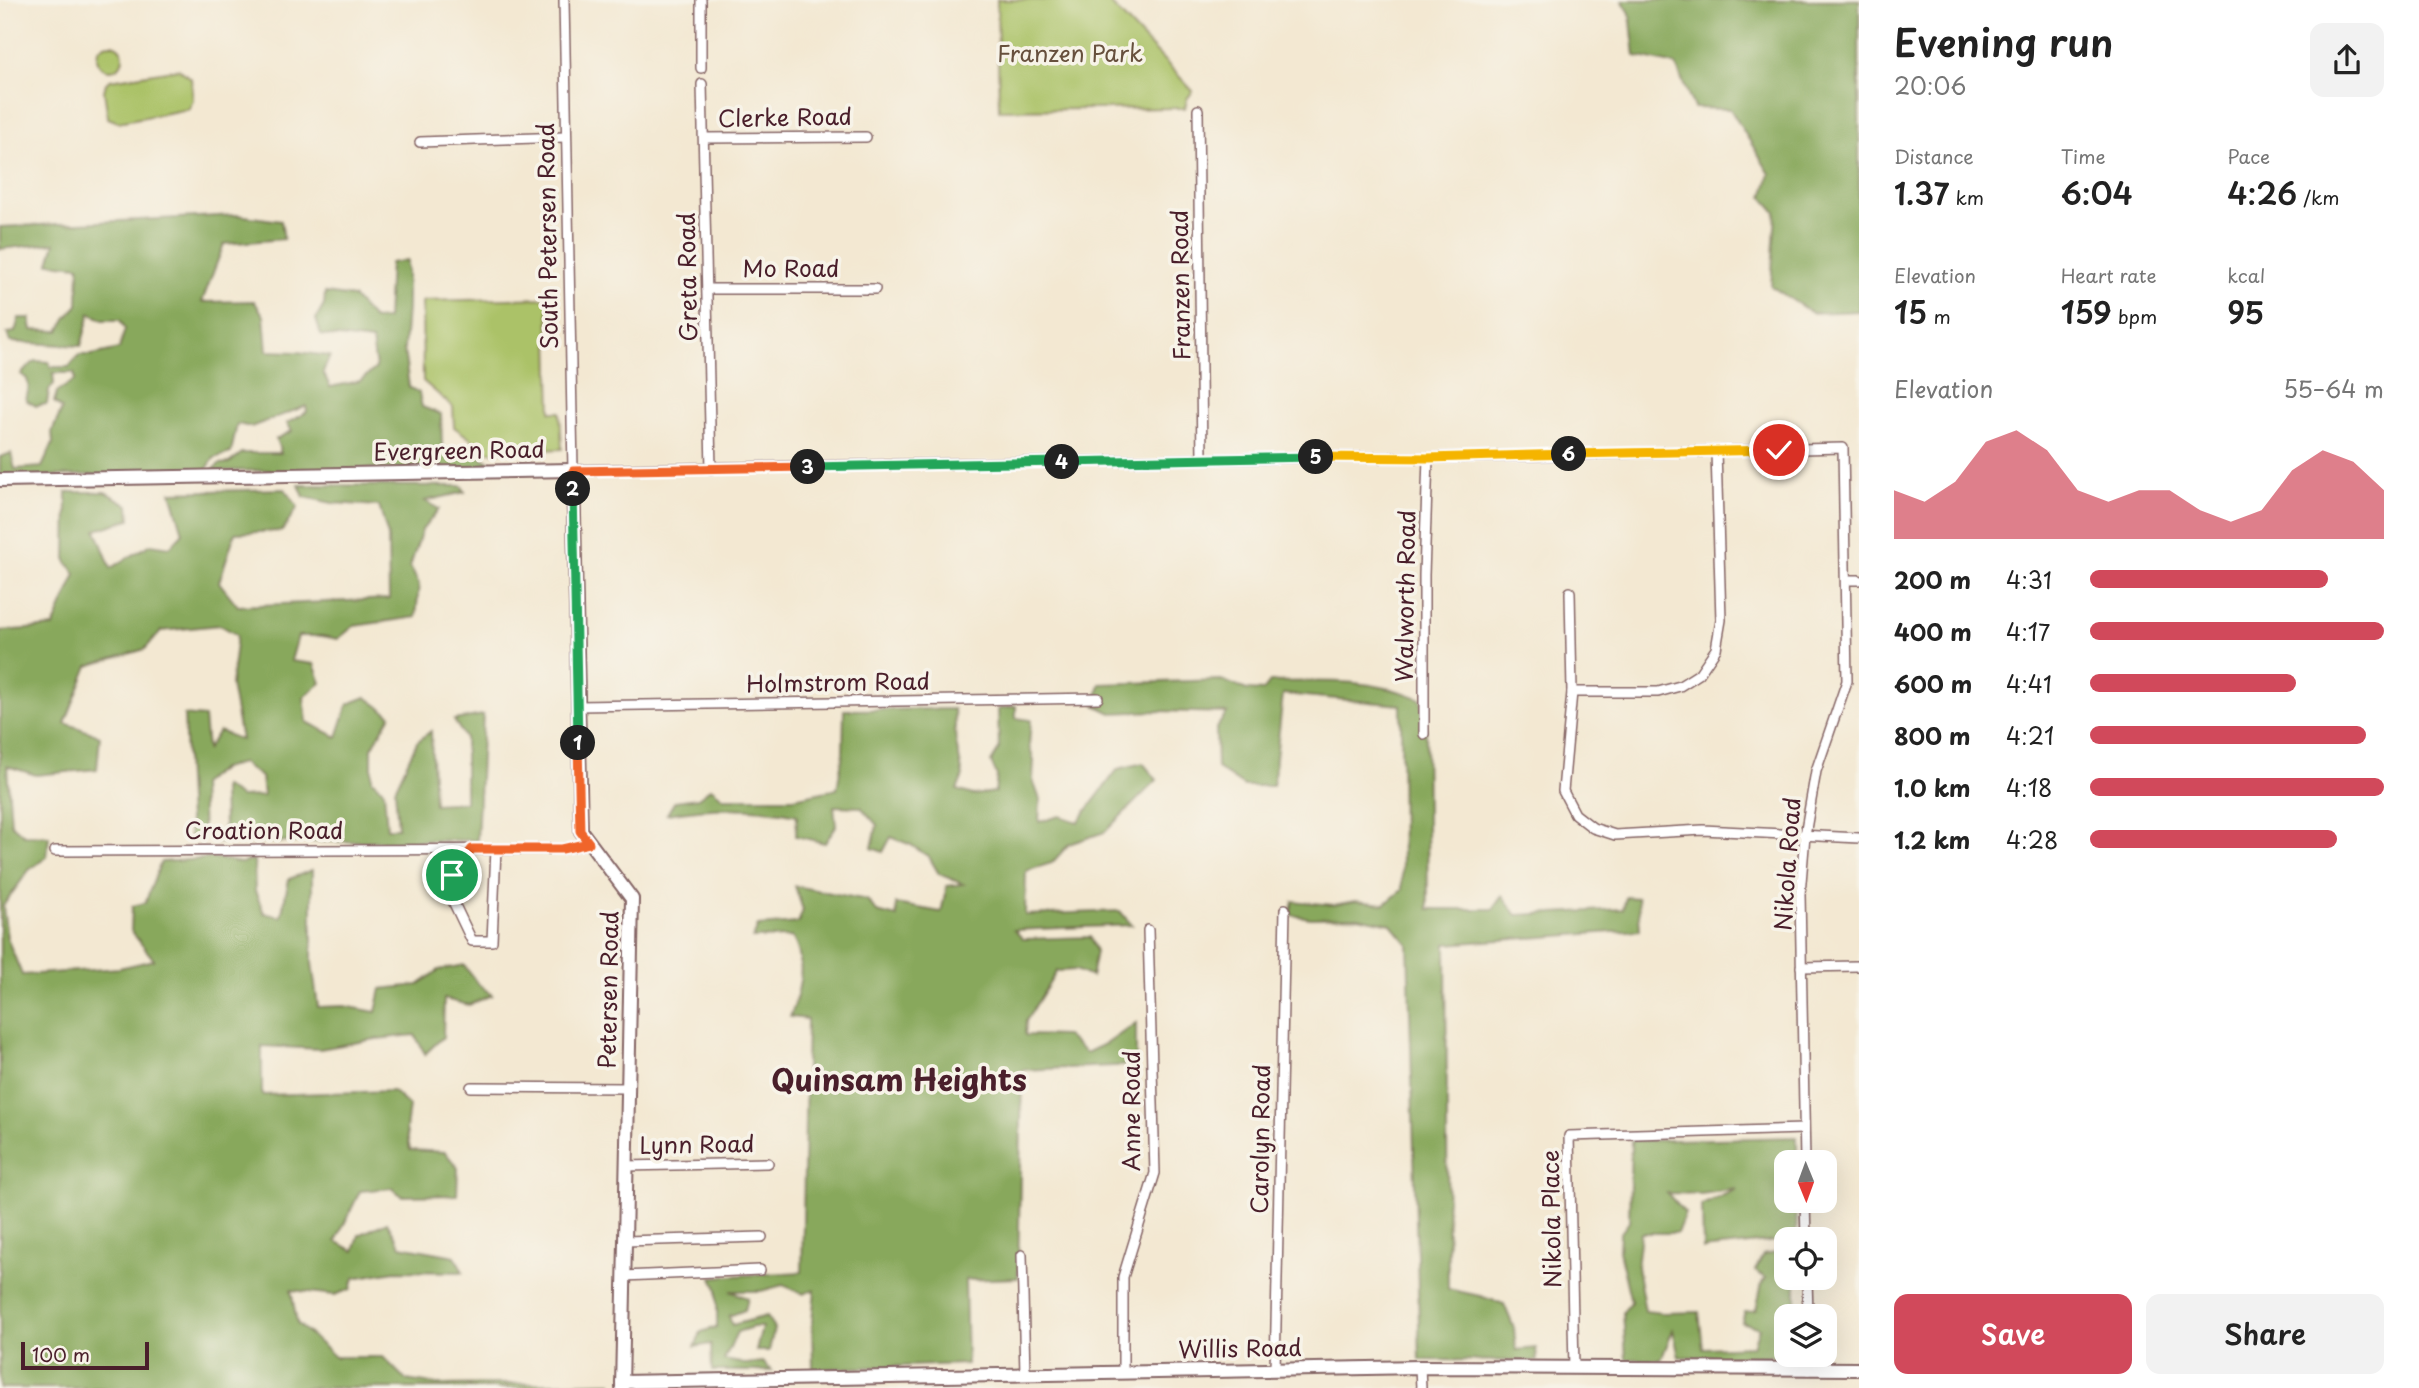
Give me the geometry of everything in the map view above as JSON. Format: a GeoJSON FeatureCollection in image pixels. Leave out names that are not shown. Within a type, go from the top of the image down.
{"type":"FeatureCollection","features":[{"type":"Feature","properties":{"kind":"street","name":"South Petersen Road"},"geometry":{"type":"LineString","coordinates":[[564,0],[573,471]]}},
{"type":"Feature","properties":{"kind":"street"},"geometry":{"type":"LineString","coordinates":[[701,0],[701,68]]}},
{"type":"Feature","properties":{"kind":"street","name":"Greta Road"},"geometry":{"type":"LineString","coordinates":[[702,84],[711,469]]}},
{"type":"Feature","properties":{"kind":"street","name":"Franzen Road"},"geometry":{"type":"LineString","coordinates":[[1198,110],[1202,459]]}},
{"type":"Feature","properties":{"kind":"street","name":"Clerke Road"},"geometry":{"type":"LineString","coordinates":[[704,138],[866,136]]}},
{"type":"Feature","properties":{"kind":"street"},"geometry":{"type":"LineString","coordinates":[[420,142],[565,137]]}},
{"type":"Feature","properties":{"kind":"street","name":"Mo Road"},"geometry":{"type":"LineString","coordinates":[[708,289],[875,289]]}},
{"type":"Feature","properties":{"kind":"street","name":"Evergreen Road"},"geometry":{"type":"LineString","coordinates":[[0,480],[1202,459],[1428,458],[1843,448]]}},
{"type":"Feature","properties":{"kind":"street","name":"Nikola Road"},"geometry":{"type":"LineString","coordinates":[[1805,1150],[1800,894],[1805,835],[1816,771],[1847,681],[1843,448]]}},
{"type":"Feature","properties":{"kind":"street"},"geometry":{"type":"LineString","coordinates":[[1572,691],[1658,692],[1681,686],[1699,674],[1716,649],[1721,620],[1716,451]]}},
{"type":"Feature","properties":{"kind":"street","name":"Walworth Road"},"geometry":{"type":"LineString","coordinates":[[1424,734],[1424,576],[1428,458]]}},
{"type":"Feature","properties":{"kind":"street","name":"Petersen Road"},"geometry":{"type":"LineString","coordinates":[[573,471],[580,831],[632,899],[622,1385]]}},
{"type":"Feature","properties":{"kind":"street"},"geometry":{"type":"LineString","coordinates":[[1846,580],[1859,580]]}},
{"type":"Feature","properties":{"kind":"street"},"geometry":{"type":"LineString","coordinates":[[1570,592],[1572,691],[1563,792],[1575,814],[1593,828],[1615,835],[1703,830],[1859,838]]}},
{"type":"Feature","properties":{"kind":"street","name":"Holmstrom Road"},"geometry":{"type":"LineString","coordinates":[[578,706],[1098,698]]}},
{"type":"Feature","properties":{"kind":"street","name":"Croation Road"},"geometry":{"type":"LineString","coordinates":[[55,851],[562,849],[589,843]]}},
{"type":"Feature","properties":{"kind":"street"},"geometry":{"type":"LineString","coordinates":[[472,849],[452,875],[451,897],[472,941],[492,941],[496,849]]}},
{"type":"Feature","properties":{"kind":"street","name":"Carolyn Road"},"geometry":{"type":"LineString","coordinates":[[1275,1370],[1286,909]]}},
{"type":"Feature","properties":{"kind":"street","name":"Anne Road"},"geometry":{"type":"LineString","coordinates":[[1122,1372],[1123,1277],[1155,1172],[1147,930]]}},
{"type":"Feature","properties":{"kind":"street"},"geometry":{"type":"LineString","coordinates":[[1801,967],[1859,966]]}},
{"type":"Feature","properties":{"kind":"street"},"geometry":{"type":"LineString","coordinates":[[471,1087],[628,1088]]}},
{"type":"Feature","properties":{"kind":"street","name":"Nikola Place"},"geometry":{"type":"LineString","coordinates":[[1574,1368],[1569,1136],[1804,1129]]}},
{"type":"Feature","properties":{"kind":"street","name":"Lynn Road"},"geometry":{"type":"LineString","coordinates":[[626,1166],[768,1163]]}},
{"type":"Feature","properties":{"kind":"street"},"geometry":{"type":"LineString","coordinates":[[625,1241],[762,1237]]}},
{"type":"Feature","properties":{"kind":"street"},"geometry":{"type":"LineString","coordinates":[[1022,1255],[1025,1373]]}},
{"type":"Feature","properties":{"kind":"street"},"geometry":{"type":"LineString","coordinates":[[624,1276],[760,1270]]}},
{"type":"Feature","properties":{"kind":"street"},"geometry":{"type":"LineString","coordinates":[[1420,1367],[1421,1388]]}},
{"type":"Feature","properties":{"kind":"street","name":"Willis Road"},"geometry":{"type":"LineString","coordinates":[[622,1385],[1025,1373],[1420,1367],[1859,1369]]}},
{"type":"Feature","properties":{"kind":"green space","name":"Franzen Park"},"geometry":{"type":"Polygon","coordinates":[[[997,0],[1107,0],[1193,91],[1185,108],[999,110],[997,0]]]}},
{"type":"Feature","properties":{"kind":"green space"},"geometry":{"type":"Polygon","coordinates":[[[1622,0],[1859,0],[1859,311],[1812,313],[1771,286],[1776,212],[1763,197],[1770,174],[1730,109],[1694,108],[1676,65],[1635,56],[1630,13],[1622,0]]]}},
{"type":"Feature","properties":{"kind":"green space"},"geometry":{"type":"Polygon","coordinates":[[[110,44],[119,48],[123,57],[119,66],[110,70],[101,66],[97,57],[101,48],[110,44]]]}},
{"type":"Feature","properties":{"kind":"green space"},"geometry":{"type":"Polygon","coordinates":[[[179,69],[191,78],[193,100],[189,109],[118,122],[108,118],[104,91],[110,80],[179,69]]]}},
{"type":"Feature","properties":{"kind":"green space"},"geometry":{"type":"Polygon","coordinates":[[[237,215],[281,221],[284,239],[224,244],[202,302],[254,301],[264,316],[267,351],[330,356],[323,372],[330,387],[360,381],[376,368],[372,341],[321,335],[316,319],[324,305],[325,293],[353,297],[374,320],[387,319],[390,263],[407,260],[404,349],[409,387],[419,393],[422,407],[441,414],[442,446],[456,456],[476,454],[490,462],[477,468],[212,471],[219,464],[229,463],[242,453],[281,453],[276,439],[292,431],[287,423],[307,412],[306,406],[251,427],[237,424],[231,453],[214,458],[205,472],[0,477],[0,457],[11,453],[15,469],[42,467],[53,443],[52,432],[62,409],[54,402],[57,392],[75,380],[74,373],[53,373],[54,384],[49,390],[47,404],[36,406],[26,400],[29,387],[27,379],[21,374],[35,361],[49,362],[51,367],[69,367],[79,355],[119,349],[125,329],[120,320],[103,320],[90,313],[81,346],[10,342],[7,333],[15,332],[19,318],[30,318],[32,330],[59,331],[78,305],[79,266],[49,263],[55,243],[0,249],[0,227],[237,215]]]}},
{"type":"Feature","properties":{"kind":"green space"},"geometry":{"type":"Polygon","coordinates":[[[548,298],[551,412],[560,412],[562,449],[489,452],[454,427],[453,407],[423,381],[422,301],[548,298]]]}},
{"type":"Feature","properties":{"kind":"green space"},"geometry":{"type":"Polygon","coordinates":[[[299,485],[462,486],[465,492],[425,501],[439,509],[422,530],[410,567],[419,584],[416,617],[354,626],[338,639],[298,636],[291,661],[314,664],[321,683],[304,697],[307,722],[337,737],[348,704],[366,697],[391,715],[372,748],[372,780],[384,791],[387,828],[398,828],[395,789],[417,742],[431,731],[434,804],[465,802],[465,738],[454,720],[483,715],[477,840],[217,843],[224,828],[223,786],[240,797],[263,796],[261,777],[242,763],[223,768],[201,784],[203,836],[190,842],[184,715],[204,717],[207,749],[219,731],[241,740],[231,685],[237,635],[220,625],[161,631],[145,649],[88,666],[65,723],[100,736],[97,769],[36,775],[7,766],[11,824],[24,835],[49,836],[47,857],[29,870],[3,906],[7,938],[22,975],[119,968],[154,960],[131,931],[132,906],[145,903],[161,862],[215,858],[241,863],[254,860],[255,891],[264,913],[281,917],[289,879],[312,870],[312,963],[318,1007],[344,1006],[376,1012],[381,989],[418,985],[439,970],[464,965],[477,983],[492,995],[469,1005],[444,999],[443,1037],[425,1054],[415,1035],[320,1049],[262,1046],[262,1095],[393,1091],[409,1106],[406,1129],[410,1150],[445,1152],[458,1168],[457,1195],[402,1196],[392,1188],[360,1191],[336,1241],[354,1251],[359,1235],[387,1222],[401,1246],[455,1256],[463,1272],[395,1271],[354,1278],[351,1289],[335,1295],[291,1290],[297,1323],[335,1357],[383,1357],[406,1380],[439,1385],[612,1382],[613,1388],[0,1388],[0,631],[53,627],[76,574],[66,561],[67,492],[105,492],[129,505],[130,519],[96,530],[111,568],[151,544],[170,547],[183,533],[171,492],[285,489],[298,507],[282,531],[235,533],[219,582],[238,606],[389,599],[388,536],[379,506],[332,503],[304,497],[299,485]]]}},
{"type":"Feature","properties":{"kind":"green space"},"geometry":{"type":"Polygon","coordinates":[[[1221,680],[1247,690],[1263,691],[1270,682],[1347,682],[1384,687],[1421,699],[1426,730],[1428,909],[1493,909],[1502,896],[1517,915],[1623,909],[1626,897],[1638,898],[1640,930],[1446,944],[1448,1289],[1504,1304],[1514,1328],[1516,1350],[1536,1348],[1537,1361],[1420,1360],[1408,944],[1391,924],[1358,917],[1311,918],[1290,915],[1293,901],[1334,905],[1355,901],[1385,904],[1402,890],[1401,705],[1283,694],[1273,786],[1244,786],[1217,768],[1216,728],[1227,713],[1111,713],[1095,705],[1100,684],[1221,680]]]}},
{"type":"Feature","properties":{"kind":"green space"},"geometry":{"type":"Polygon","coordinates":[[[1016,706],[1016,718],[1031,720],[1029,746],[1034,761],[1033,780],[1040,800],[1039,822],[1060,816],[1078,822],[1118,769],[1143,763],[1157,780],[1105,832],[1069,844],[1052,863],[1026,871],[1025,915],[1120,911],[1132,925],[1014,930],[1023,939],[1090,937],[1096,951],[1091,977],[1076,970],[1057,971],[1026,1021],[1025,1035],[1066,1036],[1086,1053],[1109,1042],[1136,1023],[1136,1065],[1022,1070],[1018,1278],[965,1280],[967,1364],[813,1369],[812,1322],[815,1289],[804,1294],[783,1285],[761,1291],[730,1291],[748,1298],[745,1310],[729,1316],[732,1325],[767,1316],[774,1329],[769,1351],[756,1351],[762,1327],[737,1332],[724,1360],[746,1364],[763,1362],[772,1371],[712,1371],[711,1344],[695,1347],[701,1332],[717,1327],[717,1289],[712,1277],[802,1272],[807,1019],[790,1017],[797,997],[801,966],[797,946],[792,937],[753,938],[758,926],[798,923],[803,910],[795,886],[867,900],[877,912],[897,917],[896,904],[941,912],[947,886],[963,884],[939,874],[929,857],[911,845],[891,837],[883,852],[872,848],[877,825],[861,807],[834,806],[836,826],[825,843],[796,836],[797,815],[732,809],[667,814],[675,801],[698,798],[711,788],[724,798],[794,798],[837,789],[843,753],[844,710],[954,709],[956,743],[963,776],[957,790],[973,795],[995,792],[997,776],[991,762],[999,749],[998,709],[1016,706]]]}},
{"type":"Feature","properties":{"kind":"green space"},"geometry":{"type":"Polygon","coordinates":[[[1797,1137],[1797,1150],[1774,1150],[1774,1213],[1797,1213],[1796,1227],[1774,1227],[1774,1241],[1703,1249],[1702,1205],[1737,1189],[1701,1194],[1667,1193],[1685,1213],[1677,1233],[1641,1233],[1637,1267],[1645,1311],[1699,1312],[1703,1348],[1753,1346],[1759,1328],[1742,1322],[1745,1312],[1756,1310],[1762,1283],[1766,1278],[1755,1271],[1763,1255],[1774,1253],[1774,1290],[1796,1290],[1796,1304],[1774,1304],[1774,1356],[1679,1357],[1673,1330],[1661,1360],[1626,1359],[1623,1312],[1631,1302],[1619,1251],[1620,1234],[1629,1222],[1631,1141],[1797,1137]]]}},
{"type":"Feature","properties":{"kind":"district","name":"Quinsam Heights"},"geometry":{"type":"Point","coordinates":[899,1081]}},
{"type":"Feature","properties":{"kind":"route"},"geometry":{"type":"LineString","coordinates":[[452,875],[472,849],[562,849],[589,843],[580,831],[573,471],[1779,450]]}}]}
